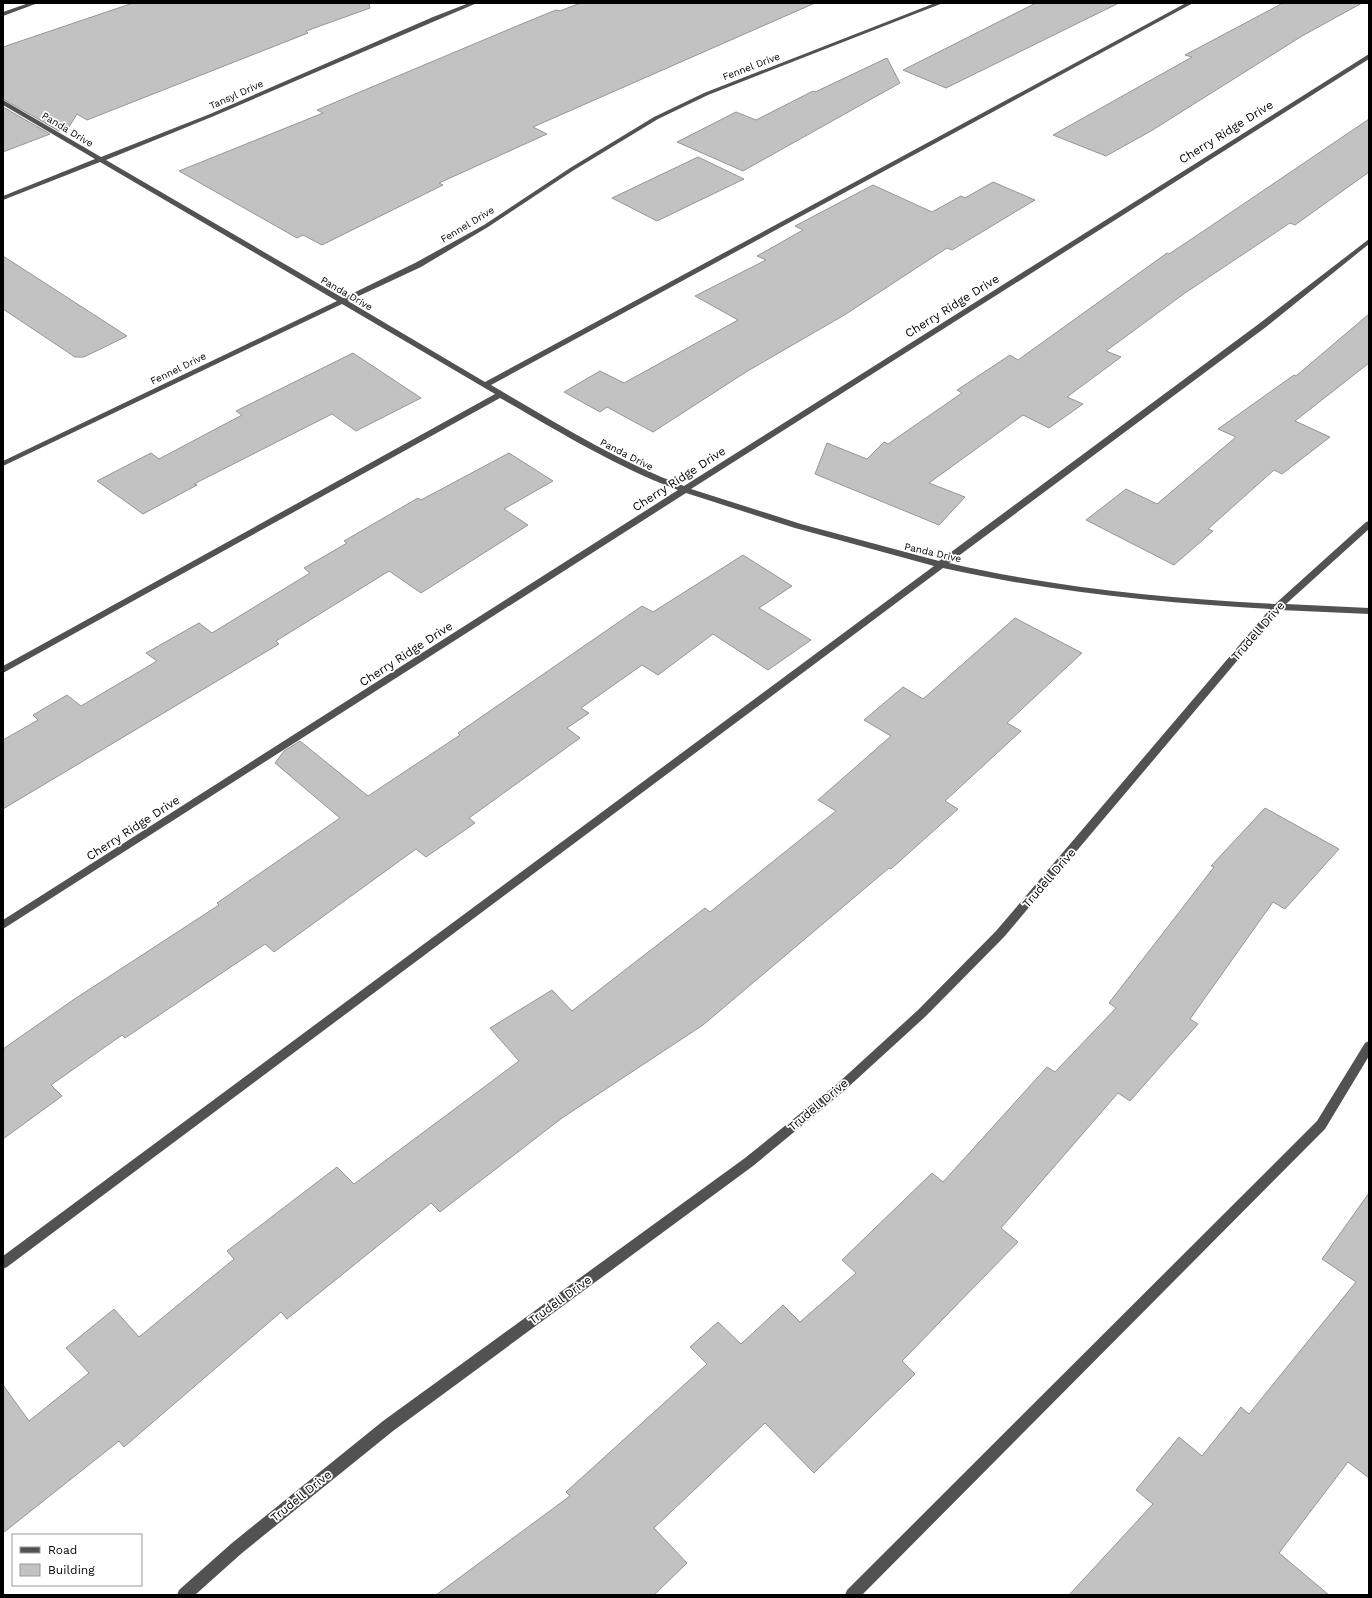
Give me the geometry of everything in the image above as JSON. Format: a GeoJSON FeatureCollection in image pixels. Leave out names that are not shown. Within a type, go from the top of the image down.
{"type":"FeatureCollection","features":[{"type":"Feature","properties":{"kind":"street"},"geometry":{"type":"LineString","coordinates":[[3,14],[35,3]]}},
{"type":"Feature","properties":{"kind":"street","name":"Tansyl Drive"},"geometry":{"type":"LineString","coordinates":[[3,198],[212,115],[428,21],[474,3]]}},
{"type":"Feature","properties":{"kind":"street","name":"Fennel Drive"},"geometry":{"type":"LineString","coordinates":[[3,464],[418,265],[486,226],[572,169],[656,118],[706,94],[940,3]]}},
{"type":"Feature","properties":{"kind":"street"},"geometry":{"type":"LineString","coordinates":[[486,385],[1190,3]]}},
{"type":"Feature","properties":{"kind":"street","name":"Cherry Ridge Drive"},"geometry":{"type":"LineString","coordinates":[[3,925],[684,490],[1369,56]]}},
{"type":"Feature","properties":{"kind":"street","name":"Panda Drive"},"geometry":{"type":"LineString","coordinates":[[3,102],[597,450],[651,477],[684,490],[848,541],[940,565],[1027,582],[1091,591],[1277,607],[1369,611]]}},
{"type":"Feature","properties":{"kind":"street"},"geometry":{"type":"LineString","coordinates":[[3,1262],[1263,325],[1369,241]]}},
{"type":"Feature","properties":{"kind":"street"},"geometry":{"type":"LineString","coordinates":[[3,670],[502,394]]}},
{"type":"Feature","properties":{"kind":"street","name":"Trudell Drive"},"geometry":{"type":"LineString","coordinates":[[184,1595],[237,1548],[388,1426],[749,1162],[841,1087],[922,1013],[1000,934],[1277,607],[1369,524]]}},
{"type":"Feature","properties":{"kind":"street"},"geometry":{"type":"LineString","coordinates":[[852,1595],[1321,1125],[1369,1046]]}},
{"type":"Feature","properties":{"kind":"building"},"geometry":{"type":"Polygon","coordinates":[[[133,3],[369,3],[370,8],[306,31],[308,33],[87,120],[77,114],[69,127],[59,131],[3,99],[3,47],[133,3]]]}},
{"type":"Feature","properties":{"kind":"building"},"geometry":{"type":"Polygon","coordinates":[[[580,3],[815,3],[533,127],[547,134],[439,183],[443,185],[322,245],[303,235],[297,238],[179,171],[323,113],[317,110],[524,23],[556,10],[560,11],[580,3]]]}},
{"type":"Feature","properties":{"kind":"building"},"geometry":{"type":"Polygon","coordinates":[[[1036,3],[1119,3],[946,88],[903,70],[1036,3]]]}},
{"type":"Feature","properties":{"kind":"building"},"geometry":{"type":"Polygon","coordinates":[[[1283,3],[1362,3],[1302,36],[1151,131],[1106,156],[1053,135],[1192,57],[1185,55],[1283,3]]]}},
{"type":"Feature","properties":{"kind":"building"},"geometry":{"type":"Polygon","coordinates":[[[887,58],[900,83],[743,171],[677,142],[736,112],[756,120],[813,91],[815,92],[887,58]]]}},
{"type":"Feature","properties":{"kind":"building"},"geometry":{"type":"Polygon","coordinates":[[[3,107],[50,134],[3,152],[3,107]]]}},
{"type":"Feature","properties":{"kind":"building"},"geometry":{"type":"Polygon","coordinates":[[[1369,119],[1369,172],[1295,225],[1290,223],[1185,293],[1106,351],[1121,357],[1067,397],[1083,404],[1049,428],[1023,415],[929,483],[965,497],[939,525],[815,474],[827,443],[867,459],[884,442],[888,444],[962,393],[957,390],[1010,355],[1018,360],[1167,253],[1169,254],[1369,119]]]}},
{"type":"Feature","properties":{"kind":"building"},"geometry":{"type":"Polygon","coordinates":[[[698,157],[744,179],[657,221],[612,198],[698,157]]]}},
{"type":"Feature","properties":{"kind":"building"},"geometry":{"type":"Polygon","coordinates":[[[993,182],[1035,200],[952,250],[947,248],[846,314],[746,372],[653,432],[607,407],[600,412],[564,392],[600,371],[624,383],[738,320],[695,296],[766,260],[757,256],[803,230],[795,226],[873,185],[932,212],[961,196],[965,198],[993,182]]]}},
{"type":"Feature","properties":{"kind":"building"},"geometry":{"type":"Polygon","coordinates":[[[3,256],[127,336],[84,357],[75,357],[3,309],[3,256]]]}},
{"type":"Feature","properties":{"kind":"building"},"geometry":{"type":"Polygon","coordinates":[[[1369,314],[1369,363],[1295,421],[1330,437],[1282,474],[1274,470],[1208,529],[1213,531],[1174,565],[1086,520],[1126,489],[1157,504],[1236,437],[1218,429],[1294,375],[1296,376],[1369,314]]]}},
{"type":"Feature","properties":{"kind":"building"},"geometry":{"type":"Polygon","coordinates":[[[353,353],[421,398],[356,431],[332,414],[194,484],[197,485],[143,514],[97,481],[151,453],[159,459],[242,415],[236,411],[353,353]]]}},
{"type":"Feature","properties":{"kind":"building"},"geometry":{"type":"Polygon","coordinates":[[[509,453],[553,481],[504,509],[528,525],[421,593],[389,571],[276,641],[279,644],[3,809],[3,740],[38,720],[33,715],[67,695],[81,706],[157,661],[146,653],[199,623],[212,633],[310,573],[304,568],[347,543],[344,541],[418,498],[421,500],[509,453]]]}},
{"type":"Feature","properties":{"kind":"building"},"geometry":{"type":"Polygon","coordinates":[[[743,555],[792,586],[759,608],[811,640],[768,670],[713,634],[658,675],[642,665],[581,708],[589,713],[567,728],[580,738],[469,818],[475,823],[426,857],[416,849],[274,952],[265,944],[125,1038],[122,1035],[51,1085],[62,1096],[3,1139],[3,1049],[73,1000],[219,905],[217,903],[340,818],[275,763],[284,751],[300,741],[368,796],[460,735],[458,733],[642,606],[653,612],[743,555]]]}},
{"type":"Feature","properties":{"kind":"building"},"geometry":{"type":"Polygon","coordinates":[[[1015,618],[1082,653],[1007,723],[1021,731],[945,801],[958,809],[891,869],[889,868],[703,1025],[562,1118],[440,1212],[431,1203],[287,1319],[281,1312],[124,1447],[119,1441],[3,1533],[3,1385],[29,1421],[89,1373],[66,1348],[114,1309],[139,1337],[234,1259],[227,1251],[337,1167],[354,1184],[519,1061],[490,1028],[552,990],[572,1011],[705,908],[710,912],[836,811],[818,800],[891,736],[864,720],[903,687],[923,699],[1015,618]]]}},
{"type":"Feature","properties":{"kind":"building"},"geometry":{"type":"Polygon","coordinates":[[[1265,808],[1339,849],[1285,909],[1273,902],[1190,1019],[1198,1024],[1130,1101],[1118,1093],[1001,1228],[1018,1242],[902,1361],[915,1374],[814,1473],[765,1423],[654,1528],[687,1563],[654,1595],[436,1595],[570,1496],[566,1492],[707,1364],[690,1347],[718,1322],[741,1344],[783,1305],[800,1322],[856,1273],[842,1260],[932,1173],[943,1182],[1047,1067],[1055,1072],[1116,1008],[1109,1003],[1214,867],[1211,866],[1265,808]]]}},
{"type":"Feature","properties":{"kind":"building"},"geometry":{"type":"Polygon","coordinates":[[[1369,1193],[1369,1478],[1348,1462],[1279,1553],[1329,1595],[1069,1595],[1153,1504],[1136,1490],[1179,1437],[1202,1456],[1241,1407],[1249,1414],[1356,1282],[1322,1259],[1369,1193]]]}}]}
